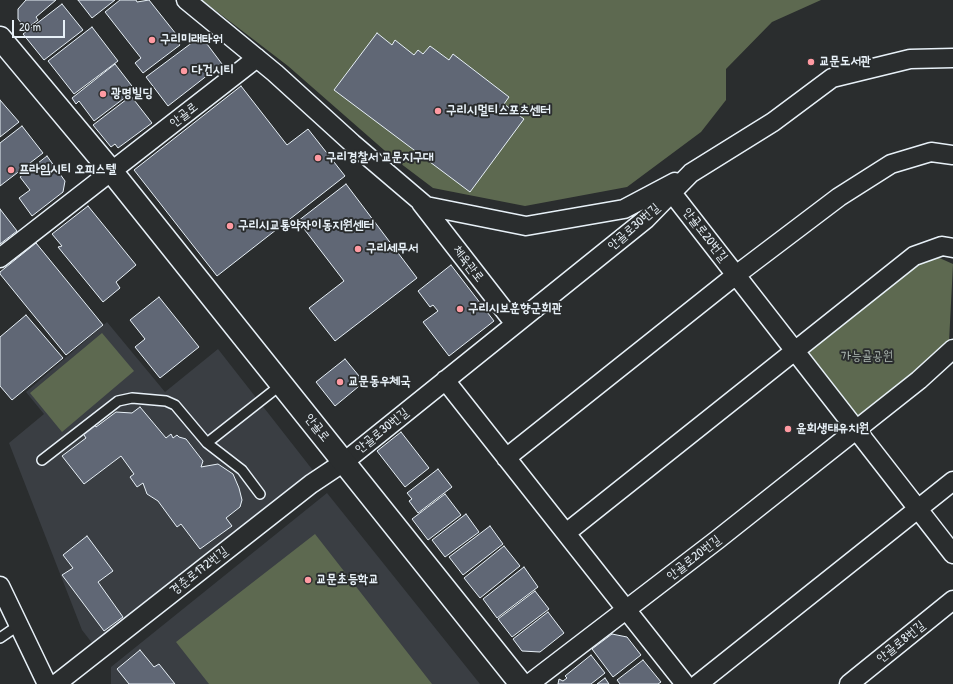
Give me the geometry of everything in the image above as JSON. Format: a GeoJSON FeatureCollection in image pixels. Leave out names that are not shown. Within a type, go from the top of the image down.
{"type":"FeatureCollection","features":[{"type":"Feature","properties":{"kind":"street"},"geometry":{"type":"LineString","coordinates":[[186,0],[257,58],[421,203],[432,208],[526,226],[624,209],[691,173]]}},
{"type":"Feature","properties":{"kind":"street","name":"안골로"},"geometry":{"type":"LineString","coordinates":[[0,38],[112,172],[521,684]]}},
{"type":"Feature","properties":{"kind":"street","name":"안골로"},"geometry":{"type":"LineString","coordinates":[[112,172],[257,58]]}},
{"type":"Feature","properties":{"kind":"street","name":"안골로30번길"},"geometry":{"type":"LineString","coordinates":[[344,462],[646,219],[691,173],[773,122],[832,78],[910,59],[953,58]]}},
{"type":"Feature","properties":{"kind":"street"},"geometry":{"type":"LineString","coordinates":[[506,458],[736,275],[839,197],[890,164],[930,152],[953,155]]}},
{"type":"Feature","properties":{"kind":"street"},"geometry":{"type":"LineString","coordinates":[[0,258],[112,172]]}},
{"type":"Feature","properties":{"kind":"street","name":"안골로20번길"},"geometry":{"type":"LineString","coordinates":[[672,192],[953,554]]}},
{"type":"Feature","properties":{"kind":"street","name":"체육관로"},"geometry":{"type":"LineString","coordinates":[[421,203],[515,324]]}},
{"type":"Feature","properties":{"kind":"street"},"geometry":{"type":"LineString","coordinates":[[566,533],[914,256],[942,246],[953,248]]}},
{"type":"Feature","properties":{"kind":"street","name":"안골로20번길"},"geometry":{"type":"LineString","coordinates":[[529,684],[627,610],[857,429],[919,380],[953,349]]}},
{"type":"Feature","properties":{"kind":"street"},"geometry":{"type":"LineString","coordinates":[[445,380],[685,684]]}},
{"type":"Feature","properties":{"kind":"street","name":"경춘로172번길"},"geometry":{"type":"LineString","coordinates":[[56,684],[311,484],[344,462]]}},
{"type":"Feature","properties":{"kind":"street"},"geometry":{"type":"LineString","coordinates":[[698,684],[919,510],[953,481]]}},
{"type":"Feature","properties":{"kind":"street"},"geometry":{"type":"LineString","coordinates":[[0,586],[47,684]]}},
{"type":"Feature","properties":{"kind":"street","name":"안골로8번길"},"geometry":{"type":"LineString","coordinates":[[849,684],[953,600]]}},
{"type":"Feature","properties":{"kind":"lane"},"geometry":{"type":"LineString","coordinates":[[207,443],[282,384]]}},
{"type":"Feature","properties":{"kind":"lane"},"geometry":{"type":"LineString","coordinates":[[42,460],[118,401],[124,398],[166,402],[175,405],[207,443],[237,465],[260,494]]}},
{"type":"Feature","properties":{"kind":"lane"},"geometry":{"type":"LineString","coordinates":[[0,638],[19,625]]}},
{"type":"Feature","properties":{"kind":"shaded area"},"geometry":{"type":"Polygon","coordinates":[[[107,322],[165,392],[218,349],[315,473],[96,648],[82,630],[9,443],[44,414],[26,392],[107,322]]]}},
{"type":"Feature","properties":{"kind":"shaded area","name":"교문초등학교"},"geometry":{"type":"Polygon","coordinates":[[[327,493],[480,684],[111,684],[111,667],[327,493]]]}},
{"type":"Feature","properties":{"kind":"green space"},"geometry":{"type":"Polygon","coordinates":[[[202,0],[821,0],[772,22],[726,69],[726,100],[701,132],[627,187],[525,206],[433,188],[392,157],[288,66],[202,0]]]}},
{"type":"Feature","properties":{"kind":"green space","name":"가능골공원"},"geometry":{"type":"Polygon","coordinates":[[[935,256],[953,264],[949,342],[859,420],[806,350],[912,268],[935,256]]]}},
{"type":"Feature","properties":{"kind":"green space"},"geometry":{"type":"Polygon","coordinates":[[[102,333],[134,371],[62,432],[30,393],[102,333]]]}},
{"type":"Feature","properties":{"kind":"green space"},"geometry":{"type":"Polygon","coordinates":[[[315,534],[432,684],[209,684],[176,642],[315,534]]]}},
{"type":"Feature","properties":{"kind":"building"},"geometry":{"type":"Polygon","coordinates":[[[26,0],[56,0],[36,17],[38,20],[26,29],[18,19],[18,9],[26,0]]]}},
{"type":"Feature","properties":{"kind":"building"},"geometry":{"type":"Polygon","coordinates":[[[78,0],[115,0],[92,18],[78,0]]]}},
{"type":"Feature","properties":{"kind":"building","name":"구리미래타워"},"geometry":{"type":"Polygon","coordinates":[[[120,0],[136,0],[137,2],[149,0],[176,34],[173,36],[180,45],[143,73],[135,63],[141,58],[105,12],[120,0]]]}},
{"type":"Feature","properties":{"kind":"building"},"geometry":{"type":"Polygon","coordinates":[[[62,4],[83,30],[44,60],[23,34],[62,4]]]}},
{"type":"Feature","properties":{"kind":"building"},"geometry":{"type":"Polygon","coordinates":[[[92,27],[118,61],[74,94],[48,61],[92,27]]]}},
{"type":"Feature","properties":{"kind":"building","name":"구리시멀티스포츠센터"},"geometry":{"type":"Polygon","coordinates":[[[377,33],[392,45],[395,40],[414,55],[418,50],[423,54],[430,46],[449,60],[453,54],[509,97],[504,104],[524,119],[470,192],[334,90],[377,33]]]}},
{"type":"Feature","properties":{"kind":"building","name":"다건시티"},"geometry":{"type":"Polygon","coordinates":[[[201,36],[222,64],[168,106],[146,77],[201,36]]]}},
{"type":"Feature","properties":{"kind":"building","name":"광명빌딩"},"geometry":{"type":"Polygon","coordinates":[[[115,64],[135,90],[94,121],[79,101],[76,104],[72,98],[115,64]]]}},
{"type":"Feature","properties":{"kind":"building","name":"구리시교통약자이동지원센터"},"geometry":{"type":"Polygon","coordinates":[[[241,86],[287,145],[308,129],[345,176],[217,276],[134,170],[241,86]]]}},
{"type":"Feature","properties":{"kind":"building"},"geometry":{"type":"Polygon","coordinates":[[[131,96],[152,123],[118,148],[115,144],[111,147],[93,125],[131,96]]]}},
{"type":"Feature","properties":{"kind":"building"},"geometry":{"type":"Polygon","coordinates":[[[0,100],[19,122],[0,137],[0,100]]]}},
{"type":"Feature","properties":{"kind":"building","name":"프라임시티 오피스텔"},"geometry":{"type":"Polygon","coordinates":[[[22,126],[43,153],[0,186],[0,143],[22,126]]]}},
{"type":"Feature","properties":{"kind":"building"},"geometry":{"type":"Polygon","coordinates":[[[47,156],[65,181],[63,192],[32,216],[19,198],[30,190],[20,177],[47,156]]]}},
{"type":"Feature","properties":{"kind":"building","name":"구리세무서"},"geometry":{"type":"Polygon","coordinates":[[[346,184],[417,278],[335,341],[309,308],[344,281],[298,221],[346,184]]]}},
{"type":"Feature","properties":{"kind":"building"},"geometry":{"type":"Polygon","coordinates":[[[88,206],[136,265],[116,282],[120,288],[103,302],[58,247],[62,246],[52,234],[88,206]]]}},
{"type":"Feature","properties":{"kind":"building"},"geometry":{"type":"Polygon","coordinates":[[[0,209],[17,231],[0,244],[0,209]]]}},
{"type":"Feature","properties":{"kind":"building"},"geometry":{"type":"Polygon","coordinates":[[[36,243],[103,325],[66,355],[0,274],[0,272],[36,243]]]}},
{"type":"Feature","properties":{"kind":"building","name":"구리시보훈향군회관"},"geometry":{"type":"Polygon","coordinates":[[[451,265],[494,321],[449,356],[423,322],[438,311],[433,305],[430,307],[418,291],[451,265]]]}},
{"type":"Feature","properties":{"kind":"building"},"geometry":{"type":"Polygon","coordinates":[[[159,297],[199,347],[160,378],[135,347],[145,339],[130,320],[159,297]]]}},
{"type":"Feature","properties":{"kind":"building"},"geometry":{"type":"Polygon","coordinates":[[[26,315],[63,358],[12,400],[0,386],[0,337],[26,315]]]}},
{"type":"Feature","properties":{"kind":"building","name":"교문동우체국"},"geometry":{"type":"Polygon","coordinates":[[[345,359],[364,382],[335,406],[316,382],[345,359]]]}},
{"type":"Feature","properties":{"kind":"building"},"geometry":{"type":"Polygon","coordinates":[[[140,407],[166,438],[171,434],[173,438],[177,435],[186,439],[203,461],[201,467],[218,464],[233,474],[239,488],[242,500],[240,507],[226,518],[232,526],[200,549],[181,524],[177,527],[158,501],[147,494],[143,483],[137,487],[130,477],[134,474],[121,456],[84,484],[62,456],[86,438],[82,432],[94,423],[96,427],[116,412],[132,413],[140,407]]]}},
{"type":"Feature","properties":{"kind":"building"},"geometry":{"type":"Polygon","coordinates":[[[401,432],[429,468],[405,487],[377,451],[401,432]]]}},
{"type":"Feature","properties":{"kind":"building"},"geometry":{"type":"Polygon","coordinates":[[[438,469],[452,487],[418,513],[409,501],[412,499],[407,493],[438,469]]]}},
{"type":"Feature","properties":{"kind":"building"},"geometry":{"type":"Polygon","coordinates":[[[445,494],[461,515],[428,540],[412,519],[445,494]]]}},
{"type":"Feature","properties":{"kind":"building"},"geometry":{"type":"Polygon","coordinates":[[[466,514],[479,532],[445,557],[432,540],[466,514]]]}},
{"type":"Feature","properties":{"kind":"building"},"geometry":{"type":"Polygon","coordinates":[[[490,526],[503,544],[463,575],[449,557],[490,526]]]}},
{"type":"Feature","properties":{"kind":"building"},"geometry":{"type":"Polygon","coordinates":[[[87,536],[113,571],[98,582],[123,617],[104,631],[62,575],[73,568],[63,555],[87,536]]]}},
{"type":"Feature","properties":{"kind":"building"},"geometry":{"type":"Polygon","coordinates":[[[504,546],[520,566],[480,598],[464,578],[504,546]]]}},
{"type":"Feature","properties":{"kind":"building"},"geometry":{"type":"Polygon","coordinates":[[[524,567],[538,587],[497,618],[483,599],[524,567]]]}},
{"type":"Feature","properties":{"kind":"building"},"geometry":{"type":"Polygon","coordinates":[[[535,591],[549,609],[512,637],[498,619],[535,591]]]}},
{"type":"Feature","properties":{"kind":"building"},"geometry":{"type":"Polygon","coordinates":[[[548,612],[564,633],[540,652],[522,651],[513,639],[548,612]]]}},
{"type":"Feature","properties":{"kind":"building"},"geometry":{"type":"Polygon","coordinates":[[[612,634],[627,637],[641,655],[613,677],[592,649],[612,634]]]}},
{"type":"Feature","properties":{"kind":"building"},"geometry":{"type":"Polygon","coordinates":[[[140,650],[154,667],[159,664],[175,684],[129,684],[117,669],[140,650]]]}},
{"type":"Feature","properties":{"kind":"building"},"geometry":{"type":"Polygon","coordinates":[[[591,655],[605,673],[591,684],[558,684],[559,679],[563,681],[567,678],[565,676],[591,655]]]}},
{"type":"Feature","properties":{"kind":"building"},"geometry":{"type":"Polygon","coordinates":[[[643,660],[661,682],[658,684],[620,684],[617,680],[643,660]]]}},
{"type":"Feature","properties":{"kind":"building"},"geometry":{"type":"Polygon","coordinates":[[[605,678],[609,684],[597,684],[605,678]]]}},
{"type":"Feature","properties":{"kind":"place","name":"구리미래타워"},"geometry":{"type":"Point","coordinates":[152,40]}},
{"type":"Feature","properties":{"kind":"place","name":"교문도서관"},"geometry":{"type":"Point","coordinates":[811,62]}},
{"type":"Feature","properties":{"kind":"place","name":"다건시티"},"geometry":{"type":"Point","coordinates":[184,71]}},
{"type":"Feature","properties":{"kind":"place","name":"광명빌딩"},"geometry":{"type":"Point","coordinates":[103,94]}},
{"type":"Feature","properties":{"kind":"place","name":"구리시멀티스포츠센터"},"geometry":{"type":"Point","coordinates":[438,111]}},
{"type":"Feature","properties":{"kind":"place","name":"구리경찰서 교문지구대"},"geometry":{"type":"Point","coordinates":[318,158]}},
{"type":"Feature","properties":{"kind":"place","name":"프라임시티 오피스텔"},"geometry":{"type":"Point","coordinates":[11,170]}},
{"type":"Feature","properties":{"kind":"place","name":"구리시교통약자이동지원센터"},"geometry":{"type":"Point","coordinates":[230,226]}},
{"type":"Feature","properties":{"kind":"place","name":"구리세무서"},"geometry":{"type":"Point","coordinates":[358,249]}},
{"type":"Feature","properties":{"kind":"place","name":"구리시보훈향군회관"},"geometry":{"type":"Point","coordinates":[460,309]}},
{"type":"Feature","properties":{"kind":"place","name":"교문동우체국"},"geometry":{"type":"Point","coordinates":[340,382]}},
{"type":"Feature","properties":{"kind":"place","name":"윤희생태유치원"},"geometry":{"type":"Point","coordinates":[788,429]}},
{"type":"Feature","properties":{"kind":"place","name":"교문초등학교"},"geometry":{"type":"Point","coordinates":[308,580]}}]}
